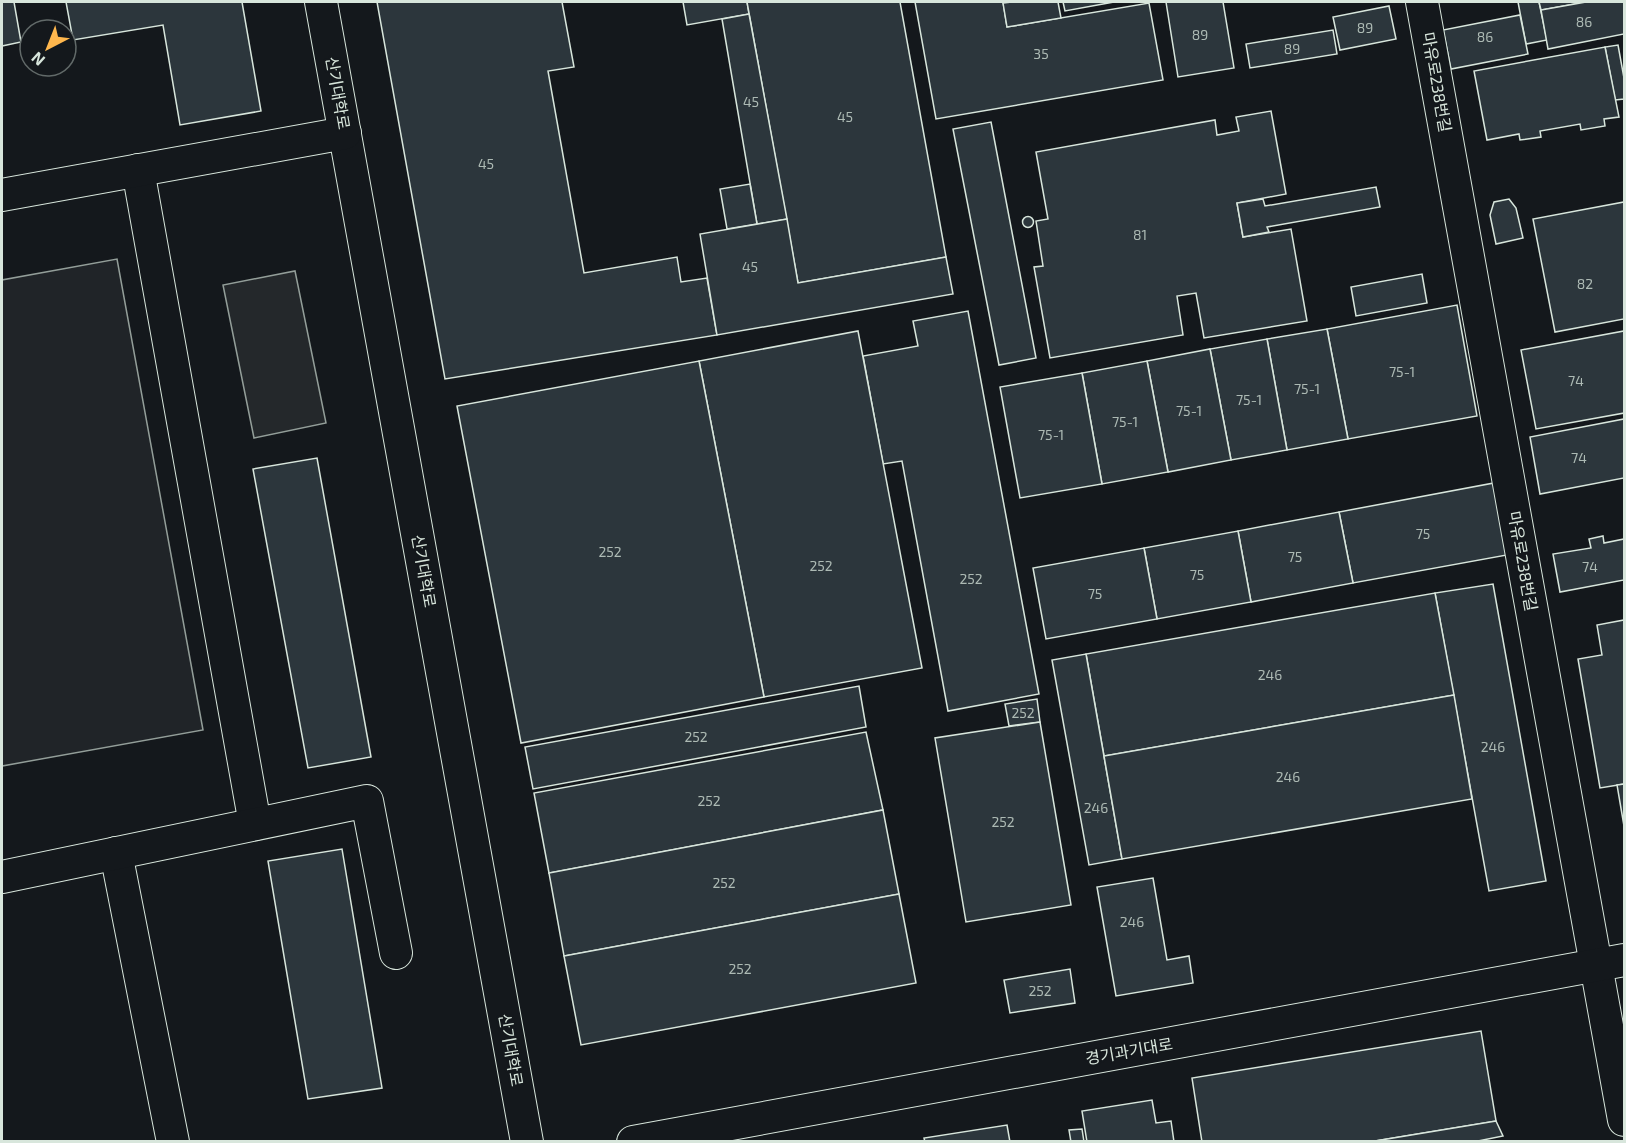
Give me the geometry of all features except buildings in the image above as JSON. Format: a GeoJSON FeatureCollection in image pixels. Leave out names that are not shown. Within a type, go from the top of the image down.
{"type":"FeatureCollection","features":[{"type":"Feature","properties":{"kind":"street","name":"산기대학로"},"geometry":{"type":"LineString","coordinates":[[321,2],[527,1142]]}},
{"type":"Feature","properties":{"kind":"street","name":"마유로238번길"},"geometry":{"type":"LineString","coordinates":[[1422,2],[1610,963],[1624,1120]]}},
{"type":"Feature","properties":{"kind":"street"},"geometry":{"type":"LineString","coordinates":[[2,195],[345,133]]}},
{"type":"Feature","properties":{"kind":"street"},"geometry":{"type":"LineString","coordinates":[[138,170],[255,824]]}},
{"type":"Feature","properties":{"kind":"street"},"geometry":{"type":"LineString","coordinates":[[2,877],[367,801],[396,953]]}},
{"type":"Feature","properties":{"kind":"street"},"geometry":{"type":"LineString","coordinates":[[116,853],[172,1142]]}},
{"type":"Feature","properties":{"kind":"street","name":"경기과기대로"},"geometry":{"type":"LineString","coordinates":[[633,1142],[1610,963]]}},
{"type":"Feature","properties":{"kind":"shaded area"},"geometry":{"type":"Polygon","coordinates":[[[117,259],[203,730],[2,766],[2,280],[117,259]]]}},
{"type":"Feature","properties":{"kind":"shaded area"},"geometry":{"type":"Polygon","coordinates":[[[295,271],[326,423],[254,438],[223,285],[295,271]]]}}]}
